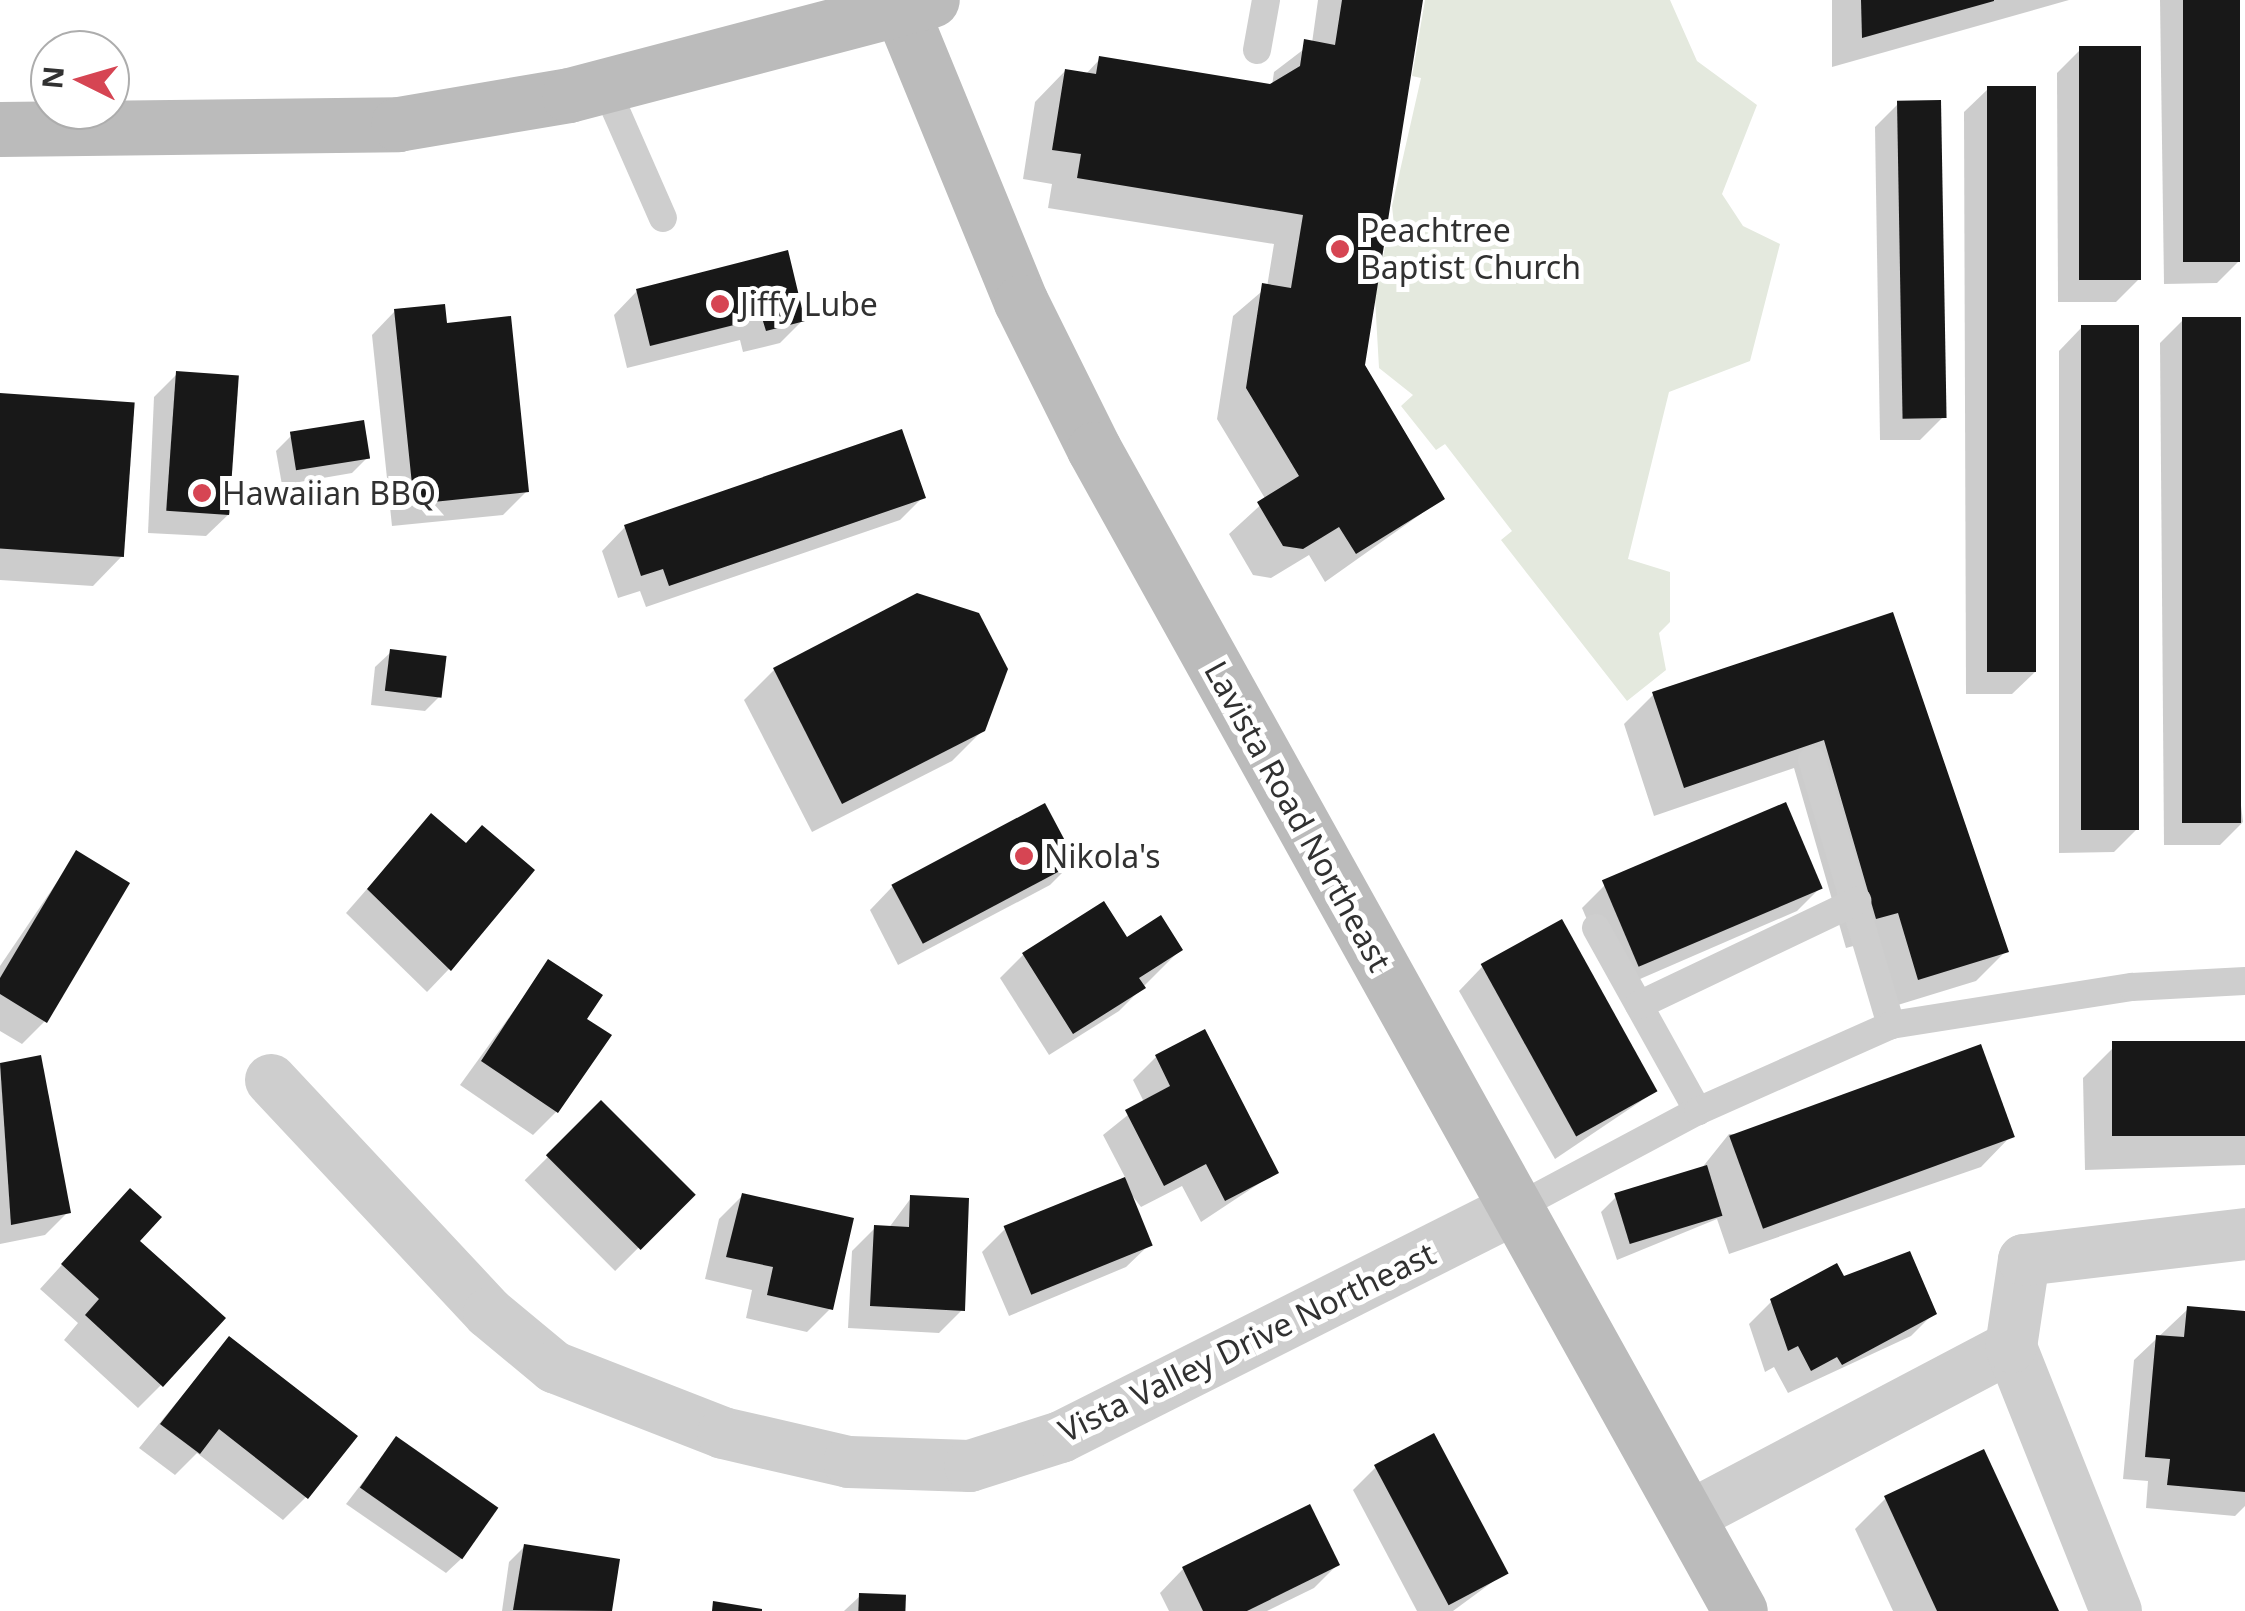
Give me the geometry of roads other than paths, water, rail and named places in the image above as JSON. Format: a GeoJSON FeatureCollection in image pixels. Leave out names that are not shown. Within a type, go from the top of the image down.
{"type":"FeatureCollection","features":[{"type":"Feature","properties":{"kind":"main road"},"geometry":{"type":"LineString","coordinates":[[0,129],[398,124],[605,86],[910,4]]}},
{"type":"Feature","properties":{"kind":"main road","name":"Lavista Road Northeast"},"geometry":{"type":"LineString","coordinates":[[910,4],[1022,302],[1094,449],[1516,1208],[1692,1515],[1740,1611]]}},
{"type":"Feature","properties":{"kind":"street","name":"Vista Valley Drive Northeast"},"geometry":{"type":"LineString","coordinates":[[271,1080],[489,1312],[554,1367],[723,1433],[849,1462],[970,1466],[1061,1437],[1516,1208]]}},
{"type":"Feature","properties":{"kind":"street"},"geometry":{"type":"LineString","coordinates":[[2116,1611],[2011,1347],[2024,1260],[2245,1234]]}},
{"type":"Feature","properties":{"kind":"street"},"geometry":{"type":"LineString","coordinates":[[1692,1515],[2011,1347]]}},
{"type":"Feature","properties":{"kind":"lane"},"geometry":{"type":"LineString","coordinates":[[1257,50],[1266,0]]}},
{"type":"Feature","properties":{"kind":"lane"},"geometry":{"type":"LineString","coordinates":[[605,86],[663,218]]}},
{"type":"Feature","properties":{"kind":"lane"},"geometry":{"type":"LineString","coordinates":[[1812,760],[1891,1025]]}},
{"type":"Feature","properties":{"kind":"lane"},"geometry":{"type":"LineString","coordinates":[[1639,1005],[1857,901]]}},
{"type":"Feature","properties":{"kind":"lane"},"geometry":{"type":"LineString","coordinates":[[1596,928],[1698,1111]]}},
{"type":"Feature","properties":{"kind":"lane"},"geometry":{"type":"LineString","coordinates":[[1516,1208],[1698,1111],[1891,1025],[2132,987],[2245,980]]}},
{"type":"Feature","properties":{"kind":"place","name":"Peachtree Baptist Church"},"geometry":{"type":"Point","coordinates":[1340,249]}},
{"type":"Feature","properties":{"kind":"place","name":"Jiffy Lube"},"geometry":{"type":"Point","coordinates":[720,304]}},
{"type":"Feature","properties":{"kind":"place","name":"Hawaiian BBQ"},"geometry":{"type":"Point","coordinates":[202,493]}},
{"type":"Feature","properties":{"kind":"place","name":"Nikola's"},"geometry":{"type":"Point","coordinates":[1024,856]}}]}
